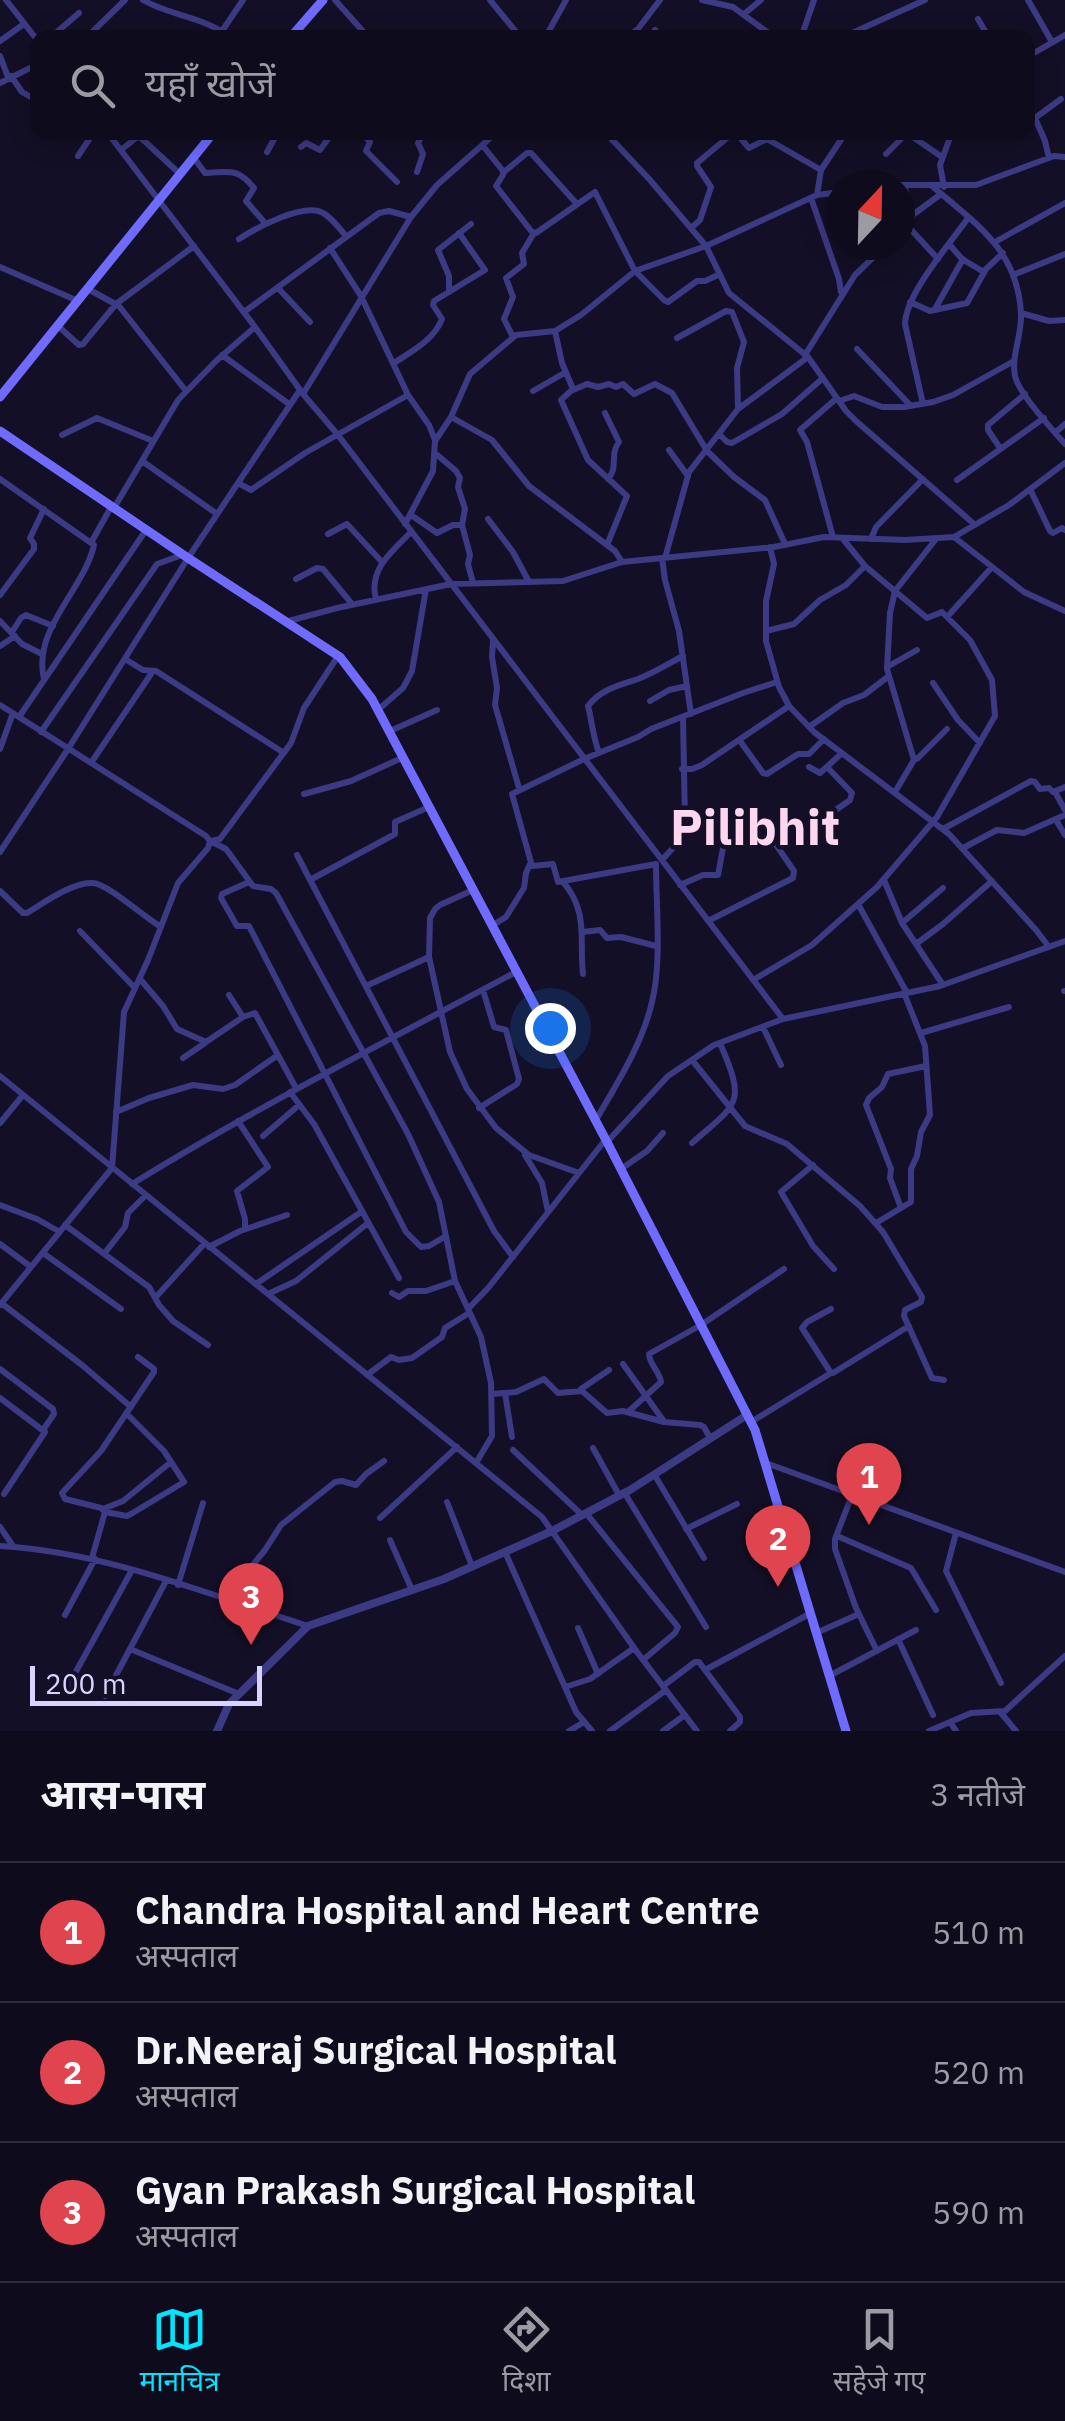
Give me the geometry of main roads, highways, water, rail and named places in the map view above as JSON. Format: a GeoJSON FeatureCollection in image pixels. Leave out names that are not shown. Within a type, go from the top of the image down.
{"type":"FeatureCollection","features":[{"type":"Feature","properties":{"kind":"main road"},"geometry":{"type":"LineString","coordinates":[[297,30],[323,0]]}},
{"type":"Feature","properties":{"kind":"main road"},"geometry":{"type":"LineString","coordinates":[[0,397],[208,140]]}},
{"type":"Feature","properties":{"kind":"main road"},"geometry":{"type":"LineString","coordinates":[[0,431],[338,656],[378,710],[749,1418],[846,1731]]}},
{"type":"Feature","properties":{"kind":"place","name":"Chandra Hospital and Heart Centre"},"geometry":{"type":"Point","coordinates":[869,1525]}},
{"type":"Feature","properties":{"kind":"place","name":"Dr.Neeraj Surgical Hospital"},"geometry":{"type":"Point","coordinates":[778,1587]}},
{"type":"Feature","properties":{"kind":"place","name":"Gyan Prakash Surgical Hospital"},"geometry":{"type":"Point","coordinates":[251,1645]}},
{"type":"Feature","properties":{"kind":"district","name":"Pilibhit"},"geometry":{"type":"Point","coordinates":[755,827]}}]}
